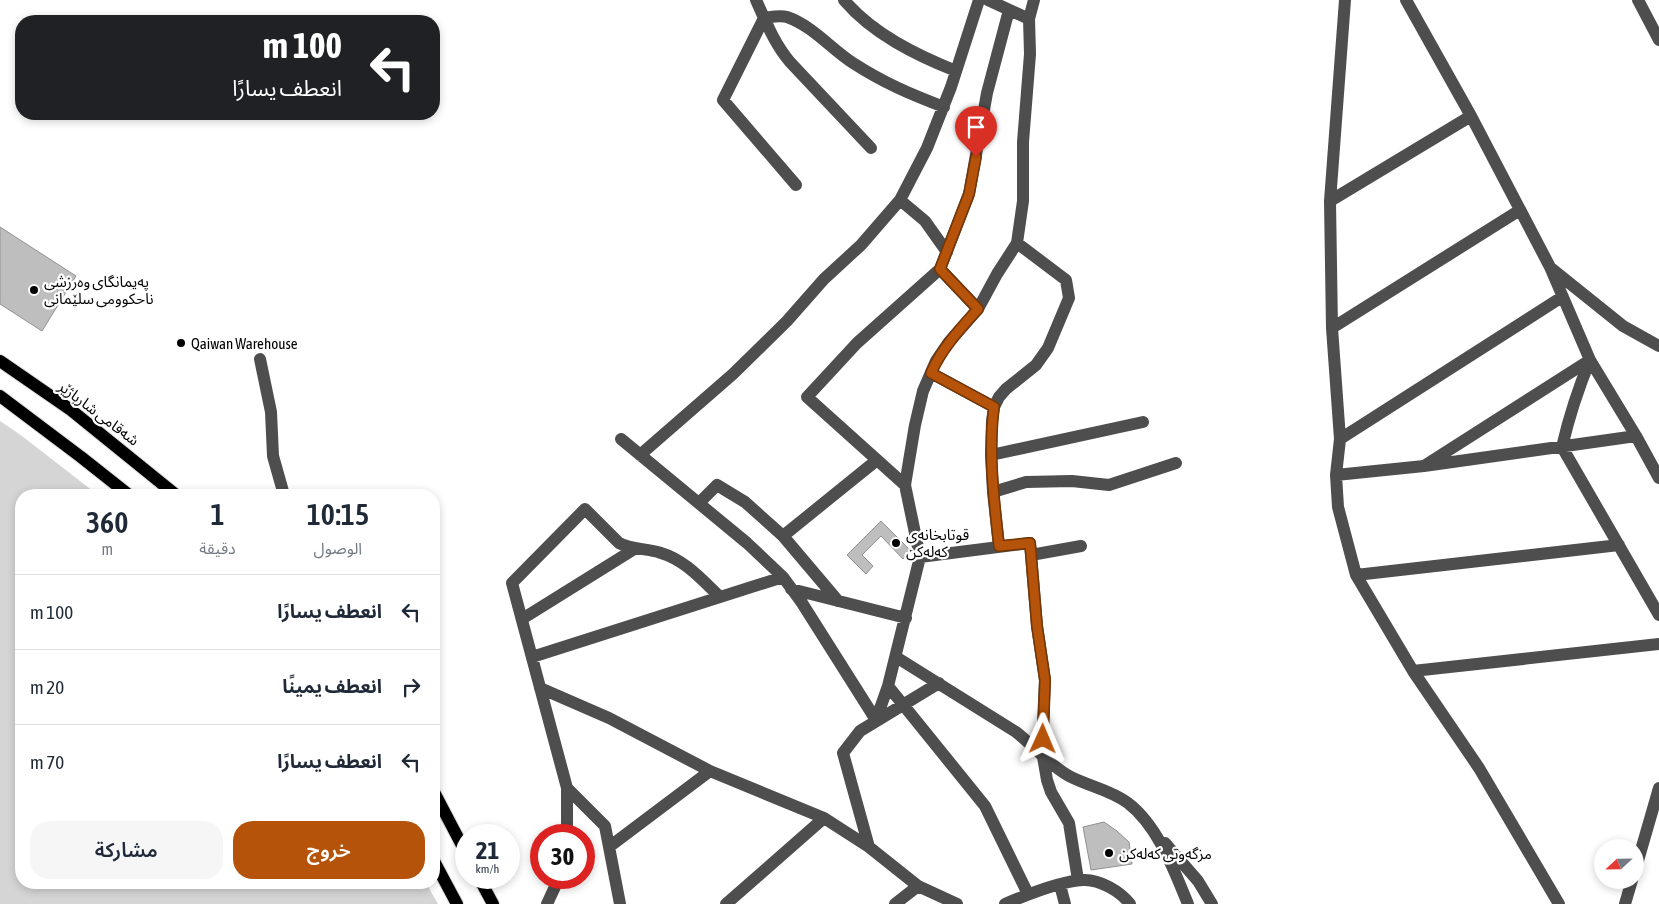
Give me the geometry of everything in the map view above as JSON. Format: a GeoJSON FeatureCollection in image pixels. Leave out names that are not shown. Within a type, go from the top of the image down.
{"type":"FeatureCollection","features":[{"type":"Feature","properties":{"kind":"main road","name":"شەقامی شارباژێر"},"geometry":{"type":"LineString","coordinates":[[0,360],[70,410],[169,489]]}},
{"type":"Feature","properties":{"kind":"main road"},"geometry":{"type":"LineString","coordinates":[[0,396],[121,489]]}},
{"type":"Feature","properties":{"kind":"main road"},"geometry":{"type":"LineString","coordinates":[[440,804],[455,833]]}},
{"type":"Feature","properties":{"kind":"main road"},"geometry":{"type":"LineString","coordinates":[[440,872],[457,904]]}},
{"type":"Feature","properties":{"kind":"main road"},"geometry":{"type":"LineString","coordinates":[[485,889],[493,904]]}},
{"type":"Feature","properties":{"kind":"street"},"geometry":{"type":"LineString","coordinates":[[756,0],[771,36],[790,62],[871,148]]}},
{"type":"Feature","properties":{"kind":"street"},"geometry":{"type":"LineString","coordinates":[[844,0],[858,15],[893,39],[928,59],[956,71]]}},
{"type":"Feature","properties":{"kind":"street"},"geometry":{"type":"LineString","coordinates":[[640,455],[733,374],[787,321],[824,280],[861,245],[900,200],[927,148],[944,107],[979,0]]}},
{"type":"Feature","properties":{"kind":"street"},"geometry":{"type":"LineString","coordinates":[[988,0],[1030,19]]}},
{"type":"Feature","properties":{"kind":"street"},"geometry":{"type":"LineString","coordinates":[[876,720],[896,657],[920,557],[905,485],[921,400],[936,361],[949,342],[978,309],[1016,242],[1023,201],[1023,142],[1030,54],[1030,19],[1034,0]]}},
{"type":"Feature","properties":{"kind":"street"},"geometry":{"type":"LineString","coordinates":[[1345,0],[1330,201],[1332,328],[1340,439],[1336,475],[1338,507],[1356,574],[1412,671],[1479,768],[1559,904]]}},
{"type":"Feature","properties":{"kind":"street"},"geometry":{"type":"LineString","coordinates":[[1406,0],[1471,116],[1550,267],[1590,360],[1659,478]]}},
{"type":"Feature","properties":{"kind":"street"},"geometry":{"type":"LineString","coordinates":[[1638,0],[1659,40]]}},
{"type":"Feature","properties":{"kind":"street"},"geometry":{"type":"LineString","coordinates":[[905,485],[807,397],[857,343],[940,269],[969,194],[987,93],[1009,10]]}},
{"type":"Feature","properties":{"kind":"street"},"geometry":{"type":"LineString","coordinates":[[764,18],[785,16],[798,22],[835,51],[885,82],[907,93],[944,107]]}},
{"type":"Feature","properties":{"kind":"street"},"geometry":{"type":"LineString","coordinates":[[764,18],[723,100],[796,184]]}},
{"type":"Feature","properties":{"kind":"street"},"geometry":{"type":"LineString","coordinates":[[1330,201],[1471,116]]}},
{"type":"Feature","properties":{"kind":"street"},"geometry":{"type":"LineString","coordinates":[[900,200],[925,221],[947,252]]}},
{"type":"Feature","properties":{"kind":"street"},"geometry":{"type":"LineString","coordinates":[[1332,328],[1520,210]]}},
{"type":"Feature","properties":{"kind":"street"},"geometry":{"type":"LineString","coordinates":[[999,546],[991,455],[994,407],[1006,389],[1036,365],[1044,354],[1069,298],[1066,280],[1016,242]]}},
{"type":"Feature","properties":{"kind":"street"},"geometry":{"type":"LineString","coordinates":[[1550,267],[1623,326],[1659,346]]}},
{"type":"Feature","properties":{"kind":"street"},"geometry":{"type":"LineString","coordinates":[[940,269],[978,309]]}},
{"type":"Feature","properties":{"kind":"street"},"geometry":{"type":"LineString","coordinates":[[1340,439],[1562,297]]}},
{"type":"Feature","properties":{"kind":"street"},"geometry":{"type":"LineString","coordinates":[[260,360],[271,412],[273,456],[282,489]]}},
{"type":"Feature","properties":{"kind":"street"},"geometry":{"type":"LineString","coordinates":[[1590,360],[1570,413],[1562,447],[1659,615]]}},
{"type":"Feature","properties":{"kind":"street"},"geometry":{"type":"LineString","coordinates":[[1424,466],[1590,360]]}},
{"type":"Feature","properties":{"kind":"street"},"geometry":{"type":"LineString","coordinates":[[931,373],[994,407]]}},
{"type":"Feature","properties":{"kind":"street"},"geometry":{"type":"LineString","coordinates":[[991,455],[1143,422]]}},
{"type":"Feature","properties":{"kind":"street"},"geometry":{"type":"LineString","coordinates":[[1336,475],[1424,466],[1636,436]]}},
{"type":"Feature","properties":{"kind":"street"},"geometry":{"type":"LineString","coordinates":[[621,439],[747,543],[782,577],[802,603],[876,720]]}},
{"type":"Feature","properties":{"kind":"street"},"geometry":{"type":"LineString","coordinates":[[783,536],[877,460]]}},
{"type":"Feature","properties":{"kind":"street"},"geometry":{"type":"LineString","coordinates":[[993,492],[1026,482],[1072,481],[1109,484],[1176,463]]}},
{"type":"Feature","properties":{"kind":"street"},"geometry":{"type":"LineString","coordinates":[[699,503],[717,485],[745,502],[783,536],[838,601]]}},
{"type":"Feature","properties":{"kind":"street"},"geometry":{"type":"LineString","coordinates":[[567,824],[567,788],[512,583],[585,509],[619,543],[624,546],[652,550],[675,558],[694,572],[720,597]]}},
{"type":"Feature","properties":{"kind":"street"},"geometry":{"type":"LineString","coordinates":[[920,557],[1030,543],[1037,626],[1045,680],[1043,757],[1051,792],[1069,823],[1078,880]]}},
{"type":"Feature","properties":{"kind":"street"},"geometry":{"type":"LineString","coordinates":[[1356,574],[1619,545]]}},
{"type":"Feature","properties":{"kind":"street"},"geometry":{"type":"LineString","coordinates":[[1031,554],[1081,546]]}},
{"type":"Feature","properties":{"kind":"street"},"geometry":{"type":"LineString","coordinates":[[522,619],[636,548]]}},
{"type":"Feature","properties":{"kind":"street"},"geometry":{"type":"LineString","coordinates":[[532,657],[782,577]]}},
{"type":"Feature","properties":{"kind":"street"},"geometry":{"type":"LineString","coordinates":[[791,589],[906,618]]}},
{"type":"Feature","properties":{"kind":"street"},"geometry":{"type":"LineString","coordinates":[[1412,671],[1659,644]]}},
{"type":"Feature","properties":{"kind":"street"},"geometry":{"type":"LineString","coordinates":[[896,657],[1016,732],[1043,757],[1068,775],[1111,794],[1128,804],[1198,881],[1212,904]]}},
{"type":"Feature","properties":{"kind":"street"},"geometry":{"type":"LineString","coordinates":[[870,847],[843,753],[860,731],[939,683]]}},
{"type":"Feature","properties":{"kind":"street"},"geometry":{"type":"LineString","coordinates":[[888,686],[985,806],[1028,894]]}},
{"type":"Feature","properties":{"kind":"street"},"geometry":{"type":"LineString","coordinates":[[540,688],[609,718],[710,771],[824,818],[870,847],[918,886],[957,904]]}},
{"type":"Feature","properties":{"kind":"street"},"geometry":{"type":"LineString","coordinates":[[609,847],[710,771]]}},
{"type":"Feature","properties":{"kind":"street"},"geometry":{"type":"LineString","coordinates":[[567,788],[605,826],[620,904]]}},
{"type":"Feature","properties":{"kind":"street"},"geometry":{"type":"LineString","coordinates":[[1644,840],[1659,788]]}},
{"type":"Feature","properties":{"kind":"street"},"geometry":{"type":"LineString","coordinates":[[726,904],[824,818]]}},
{"type":"Feature","properties":{"kind":"street"},"geometry":{"type":"LineString","coordinates":[[1153,830],[1188,904]]}},
{"type":"Feature","properties":{"kind":"street"},"geometry":{"type":"LineString","coordinates":[[1005,904],[1028,894],[1078,880],[1104,885],[1118,892],[1130,904]]}},
{"type":"Feature","properties":{"kind":"street"},"geometry":{"type":"LineString","coordinates":[[1060,885],[1065,904]]}},
{"type":"Feature","properties":{"kind":"street"},"geometry":{"type":"LineString","coordinates":[[895,904],[918,886]]}},
{"type":"Feature","properties":{"kind":"street"},"geometry":{"type":"LineString","coordinates":[[547,904],[554,889]]}},
{"type":"Feature","properties":{"kind":"street"},"geometry":{"type":"LineString","coordinates":[[1626,904],[1630,889]]}},
{"type":"Feature","properties":{"kind":"shaded area"},"geometry":{"type":"Polygon","coordinates":[[[0,421],[90,489],[15,489],[15,889],[429,889],[438,904],[0,904],[0,421]]]}},
{"type":"Feature","properties":{"kind":"building","name":"پەیمانگای وەرزشی ناحکوومی سلێمانی"},"geometry":{"type":"Polygon","coordinates":[[[0,227],[76,276],[42,331],[0,304],[0,227]]]}},
{"type":"Feature","properties":{"kind":"building","name":"قوتابخانەی کەلەکن"},"geometry":{"type":"Polygon","coordinates":[[[881,521],[911,551],[903,559],[881,536],[862,555],[873,566],[866,574],[847,555],[881,521]]]}},
{"type":"Feature","properties":{"kind":"building","name":"مزگەوتی کەلەکن"},"geometry":{"type":"Polygon","coordinates":[[[1104,822],[1129,842],[1132,864],[1091,870],[1083,827],[1104,822]]]}},
{"type":"Feature","properties":{"kind":"place","name":"پەیمانگای وەرزشی ناحکوومی سلێمانی"},"geometry":{"type":"Point","coordinates":[34,290]}},
{"type":"Feature","properties":{"kind":"place","name":"Qaiwan Warehouse"},"geometry":{"type":"Point","coordinates":[181,343]}},
{"type":"Feature","properties":{"kind":"place","name":"قوتابخانەی کەلەکن"},"geometry":{"type":"Point","coordinates":[896,543]}},
{"type":"Feature","properties":{"kind":"place","name":"مزگەوتی کەلەکن"},"geometry":{"type":"Point","coordinates":[1109,853]}},
{"type":"Feature","properties":{"kind":"route"},"geometry":{"type":"LineString","coordinates":[[976,157],[969,194],[940,269],[978,309],[949,342],[936,361],[931,373],[994,407],[991,455],[999,546],[1030,543],[1037,626],[1045,680],[1043,739]]}}]}
